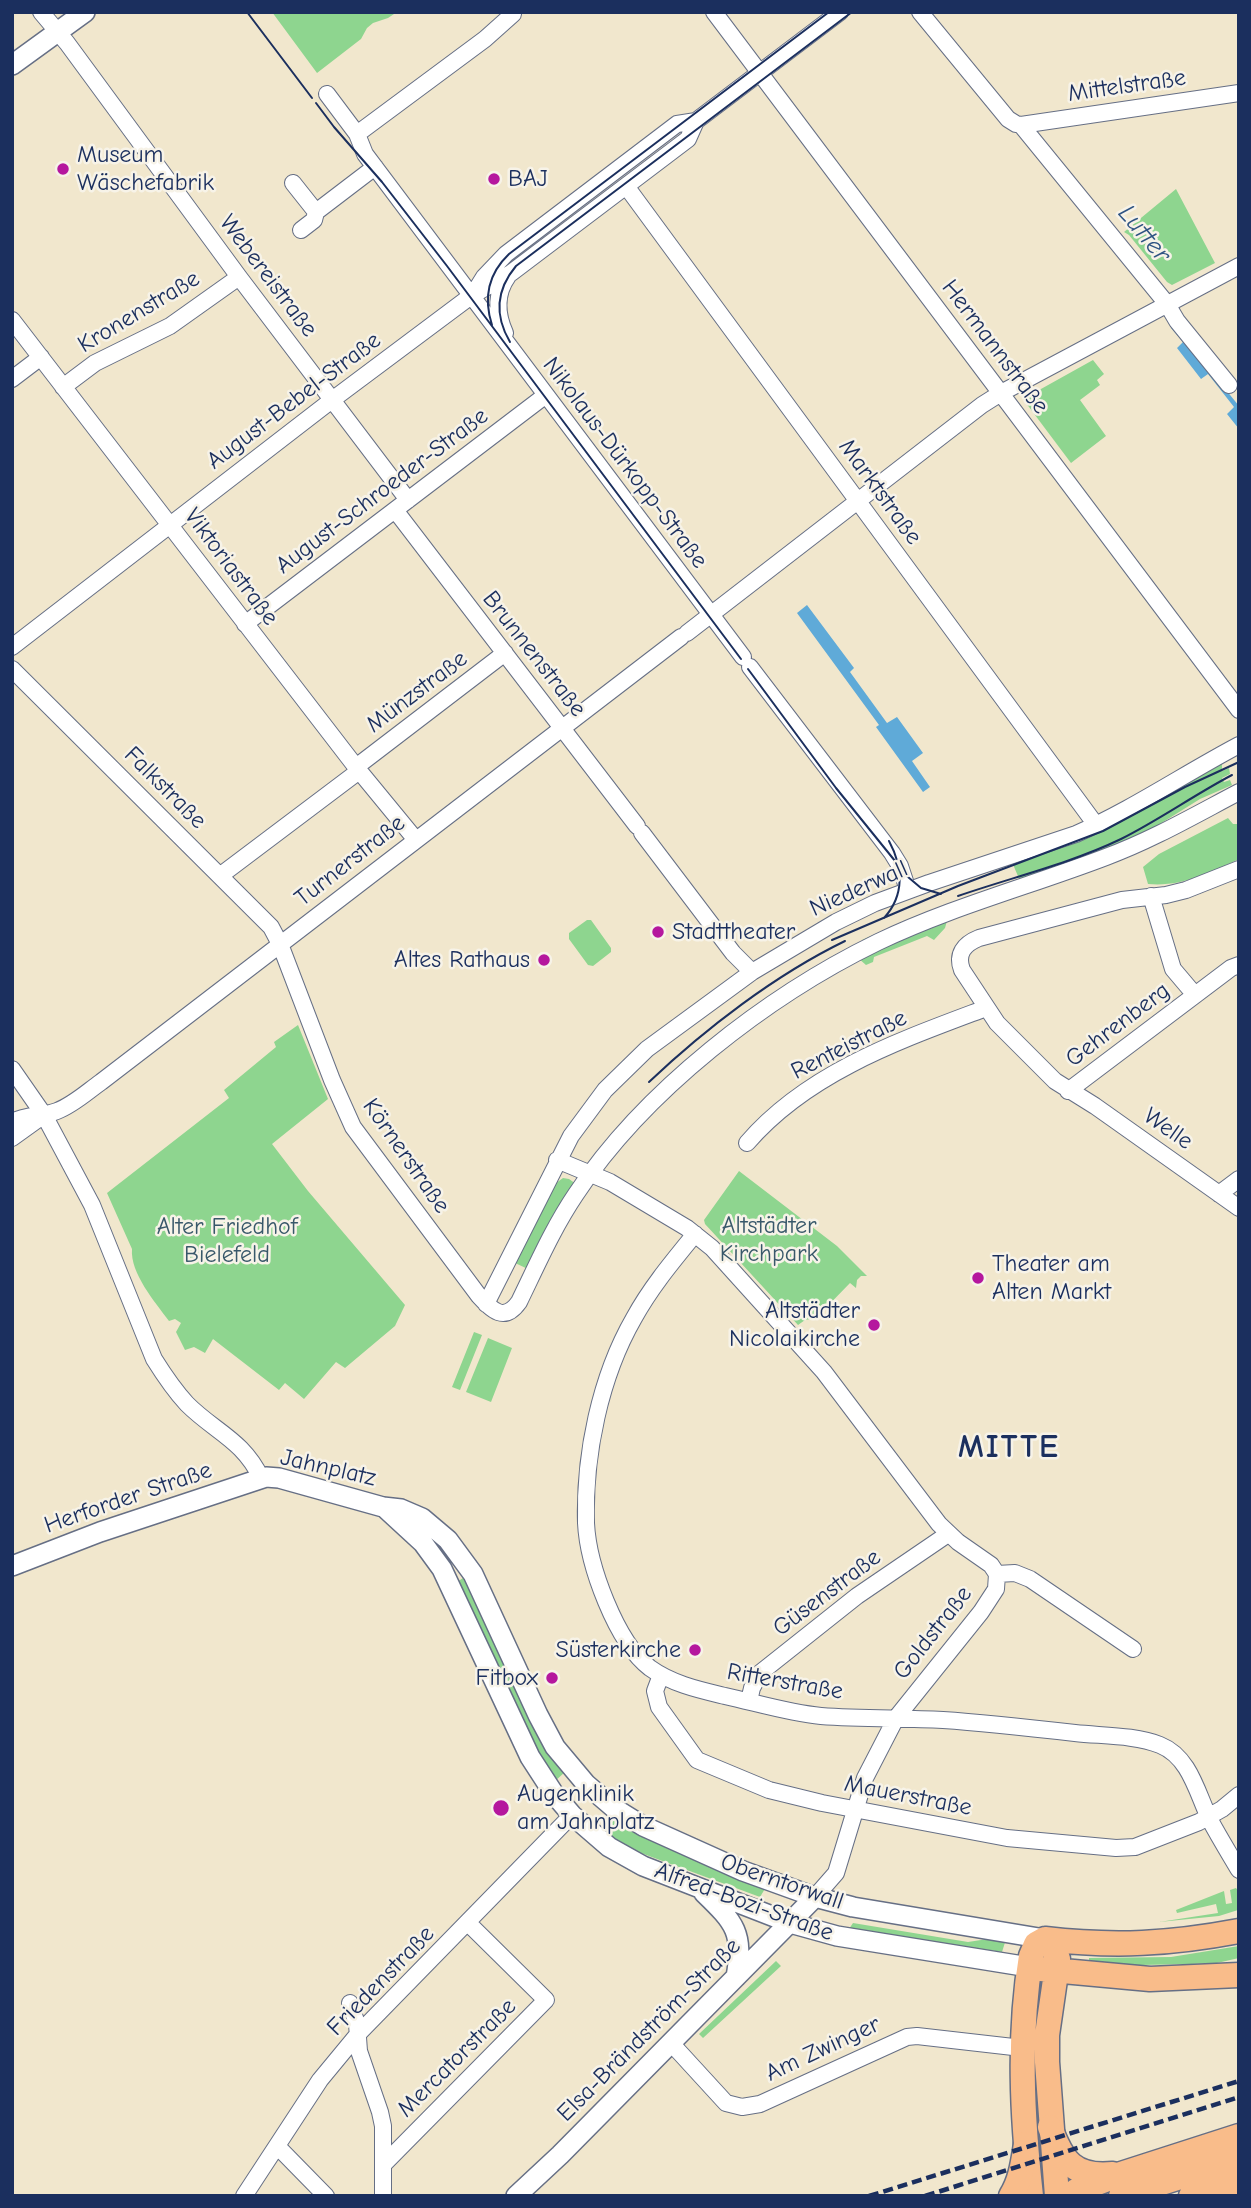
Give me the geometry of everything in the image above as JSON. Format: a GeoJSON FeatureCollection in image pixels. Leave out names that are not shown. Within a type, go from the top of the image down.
{"type":"FeatureCollection","features":[{"type":"Feature","properties":{"kind":"main road","name":"Oberntorwall"},"geometry":{"type":"LineString","coordinates":[[1045,1939],[1152,1944],[1239,1931]]}},
{"type":"Feature","properties":{"kind":"main road"},"geometry":{"type":"LineString","coordinates":[[1031,2196],[1022,2048],[1029,1967],[1034,1948],[1039,1941],[1045,1939],[1052,1942],[1058,1959],[1047,2035],[1050,2127],[1056,2196]]}},
{"type":"Feature","properties":{"kind":"main road","name":"Alfred-Bozi-Straße"},"geometry":{"type":"LineString","coordinates":[[1029,1967],[1150,1979],[1232,1972]]}},
{"type":"Feature","properties":{"kind":"main road"},"geometry":{"type":"LineString","coordinates":[[1050,2127],[1063,2158],[1078,2170],[1102,2175],[1121,2185]]}},
{"type":"Feature","properties":{"kind":"main road"},"geometry":{"type":"LineString","coordinates":[[1121,2185],[1239,2136]]}},
{"type":"Feature","properties":{"kind":"main road"},"geometry":{"type":"LineString","coordinates":[[1011,2196],[1018,2180],[1026,2144]]}},
{"type":"Feature","properties":{"kind":"main road"},"geometry":{"type":"LineString","coordinates":[[1070,2196],[1076,2191],[1121,2185],[1239,2158]]}},
{"type":"Feature","properties":{"kind":"main road"},"geometry":{"type":"LineString","coordinates":[[1191,2196],[1239,2180]]}},
{"type":"Feature","properties":{"kind":"street","name":"Webereistraße"},"geometry":{"type":"LineString","coordinates":[[41,12],[332,400]]}},
{"type":"Feature","properties":{"kind":"street"},"geometry":{"type":"LineString","coordinates":[[12,65],[85,12]]}},
{"type":"Feature","properties":{"kind":"street"},"geometry":{"type":"LineString","coordinates":[[357,134],[485,39],[513,14],[511,12]]}},
{"type":"Feature","properties":{"kind":"street","name":"Hermannstraße"},"geometry":{"type":"LineString","coordinates":[[714,12],[1239,710]]}},
{"type":"Feature","properties":{"kind":"street","name":"August-Bebel-Straße"},"geometry":{"type":"LineString","coordinates":[[12,647],[332,400],[471,296],[511,273],[626,186],[687,139],[696,121],[841,12]]}},
{"type":"Feature","properties":{"kind":"street"},"geometry":{"type":"LineString","coordinates":[[920,12],[1008,119],[1021,125],[1234,391]]}},
{"type":"Feature","properties":{"kind":"street","name":"Mittelstraße"},"geometry":{"type":"LineString","coordinates":[[1021,125],[1239,93]]}},
{"type":"Feature","properties":{"kind":"street","name":"Nikolaus-Dürkopp-Straße"},"geometry":{"type":"LineString","coordinates":[[327,94],[357,134],[375,167],[471,296],[892,853],[900,866],[908,890]]}},
{"type":"Feature","properties":{"kind":"street","name":"August-Bebel-Straße"},"geometry":{"type":"LineString","coordinates":[[471,296],[484,277],[506,254],[677,124],[696,121]]}},
{"type":"Feature","properties":{"kind":"street"},"geometry":{"type":"LineString","coordinates":[[301,230],[314,220],[316,212],[375,167]]}},
{"type":"Feature","properties":{"kind":"street"},"geometry":{"type":"LineString","coordinates":[[293,183],[316,212]]}},
{"type":"Feature","properties":{"kind":"street","name":"Marktstraße"},"geometry":{"type":"LineString","coordinates":[[626,186],[1096,825]]}},
{"type":"Feature","properties":{"kind":"street","name":"Turnerstraße"},"geometry":{"type":"LineString","coordinates":[[44,1115],[62,1109],[83,1095],[982,405],[1239,266]]}},
{"type":"Feature","properties":{"kind":"street"},"geometry":{"type":"LineString","coordinates":[[511,273],[500,290],[498,311],[513,352]]}},
{"type":"Feature","properties":{"kind":"street","name":"Kronenstraße"},"geometry":{"type":"LineString","coordinates":[[64,387],[95,363],[170,326],[239,276]]}},
{"type":"Feature","properties":{"kind":"street","name":"Viktoriastraße"},"geometry":{"type":"LineString","coordinates":[[12,320],[357,769],[415,840]]}},
{"type":"Feature","properties":{"kind":"street"},"geometry":{"type":"LineString","coordinates":[[12,379],[41,358]]}},
{"type":"Feature","properties":{"kind":"street","name":"August-Schroeder-Straße"},"geometry":{"type":"LineString","coordinates":[[245,624],[546,395]]}},
{"type":"Feature","properties":{"kind":"street","name":"Brunnenstraße"},"geometry":{"type":"LineString","coordinates":[[332,400],[402,505],[411,531],[733,953],[752,972]]}},
{"type":"Feature","properties":{"kind":"street","name":"Münzstraße"},"geometry":{"type":"LineString","coordinates":[[221,875],[505,653]]}},
{"type":"Feature","properties":{"kind":"street","name":"Falkstraße"},"geometry":{"type":"LineString","coordinates":[[12,669],[221,875],[271,927],[281,944]]}},
{"type":"Feature","properties":{"kind":"street","name":"Niederwall"},"geometry":{"type":"LineString","coordinates":[[490,1307],[557,1160],[578,1124],[605,1090],[629,1066],[710,1002],[752,972],[827,926],[908,890],[1076,834],[1137,804],[1239,746]]}},
{"type":"Feature","properties":{"kind":"street"},"geometry":{"type":"LineString","coordinates":[[490,1307],[502,1314],[515,1307],[564,1212],[591,1173],[632,1124],[691,1068],[778,1001],[877,943],[955,910],[1109,856],[1239,792]]}},
{"type":"Feature","properties":{"kind":"street"},"geometry":{"type":"LineString","coordinates":[[1152,896],[1186,890],[1239,869]]}},
{"type":"Feature","properties":{"kind":"street","name":"Welle"},"geometry":{"type":"LineString","coordinates":[[1152,896],[1122,900],[979,938],[962,951],[959,963],[997,1023],[1055,1082],[1095,1106],[1239,1208]]}},
{"type":"Feature","properties":{"kind":"street","name":"Gehrenberg"},"geometry":{"type":"LineString","coordinates":[[1152,896],[1173,969],[1195,995]]}},
{"type":"Feature","properties":{"kind":"street","name":"Körnerstraße"},"geometry":{"type":"LineString","coordinates":[[281,944],[353,1127],[490,1307]]}},
{"type":"Feature","properties":{"kind":"street","name":"Gehrenberg"},"geometry":{"type":"LineString","coordinates":[[1069,1091],[1231,968],[1239,965]]}},
{"type":"Feature","properties":{"kind":"street","name":"Renteistraße"},"geometry":{"type":"LineString","coordinates":[[747,1143],[779,1110],[811,1087],[893,1044],[986,1008]]}},
{"type":"Feature","properties":{"kind":"street"},"geometry":{"type":"LineString","coordinates":[[12,1069],[44,1115],[96,1214],[162,1373],[187,1404],[247,1453],[261,1478]]}},
{"type":"Feature","properties":{"kind":"street"},"geometry":{"type":"LineString","coordinates":[[12,1122],[27,1116],[44,1115]]}},
{"type":"Feature","properties":{"kind":"street"},"geometry":{"type":"LineString","coordinates":[[12,1138],[44,1115]]}},
{"type":"Feature","properties":{"kind":"street"},"geometry":{"type":"LineString","coordinates":[[557,1160],[610,1182],[695,1234],[712,1248],[789,1332],[855,1411],[948,1534],[991,1565],[997,1574],[1015,1573],[1030,1579],[1133,1649]]}},
{"type":"Feature","properties":{"kind":"street"},"geometry":{"type":"LineString","coordinates":[[1219,1194],[1239,1179]]}},
{"type":"Feature","properties":{"kind":"street","name":"Ritterstraße"},"geometry":{"type":"LineString","coordinates":[[695,1234],[662,1274],[626,1332],[604,1387],[587,1478],[586,1536],[595,1570],[612,1615],[643,1661],[661,1675],[686,1685],[823,1716],[984,1723],[1122,1738],[1159,1745],[1181,1760],[1188,1769],[1209,1817],[1239,1870]]}},
{"type":"Feature","properties":{"kind":"street","name":"Jahnplatz"},"geometry":{"type":"LineString","coordinates":[[261,1478],[279,1478],[383,1507],[401,1509],[422,1518],[448,1540],[470,1569],[489,1609]]}},
{"type":"Feature","properties":{"kind":"street","name":"Herforder Straße"},"geometry":{"type":"LineString","coordinates":[[12,1566],[100,1532],[261,1478]]}},
{"type":"Feature","properties":{"kind":"street","name":"Jahnplatz"},"geometry":{"type":"LineString","coordinates":[[383,1507],[433,1554],[466,1619]]}},
{"type":"Feature","properties":{"kind":"street","name":"Güsenstraße"},"geometry":{"type":"LineString","coordinates":[[749,1701],[760,1672],[857,1596],[948,1534]]}},
{"type":"Feature","properties":{"kind":"street","name":"Goldstraße"},"geometry":{"type":"LineString","coordinates":[[815,1897],[836,1873],[864,1778],[896,1718],[981,1612],[996,1589],[997,1574]]}},
{"type":"Feature","properties":{"kind":"street","name":"Oberntorwall"},"geometry":{"type":"LineString","coordinates":[[489,1609],[555,1746],[576,1774],[600,1797],[654,1833],[743,1871],[815,1897],[853,1907],[1045,1939]]}},
{"type":"Feature","properties":{"kind":"street","name":"Alfred-Bozi-Straße"},"geometry":{"type":"LineString","coordinates":[[466,1619],[530,1758],[572,1815],[609,1847],[643,1866],[790,1923],[837,1936],[1029,1967]]}},
{"type":"Feature","properties":{"kind":"street","name":"Mauerstraße"},"geometry":{"type":"LineString","coordinates":[[661,1675],[655,1691],[659,1707],[697,1760],[787,1796],[1007,1838],[1116,1848],[1135,1847],[1209,1817],[1239,1796]]}},
{"type":"Feature","properties":{"kind":"street","name":"Friedenstraße"},"geometry":{"type":"LineString","coordinates":[[244,2196],[324,2074],[358,2034],[572,1815]]}},
{"type":"Feature","properties":{"kind":"street"},"geometry":{"type":"LineString","coordinates":[[699,1888],[717,1906],[737,1933],[740,1948],[736,1977]]}},
{"type":"Feature","properties":{"kind":"street","name":"Elsa-Brändström-Straße"},"geometry":{"type":"LineString","coordinates":[[516,2196],[560,2155],[815,1897]]}},
{"type":"Feature","properties":{"kind":"street","name":"Mercatorstraße"},"geometry":{"type":"LineString","coordinates":[[383,2165],[546,2000],[468,1923]]}},
{"type":"Feature","properties":{"kind":"street"},"geometry":{"type":"LineString","coordinates":[[350,2003],[357,2024],[359,2051],[383,2126],[383,2196]]}},
{"type":"Feature","properties":{"kind":"street","name":"Am Zwinger"},"geometry":{"type":"LineString","coordinates":[[671,2043],[726,2103],[741,2107],[760,2104],[907,2037],[1022,2048]]}},
{"type":"Feature","properties":{"kind":"street"},"geometry":{"type":"LineString","coordinates":[[277,2146],[326,2196]]}},
{"type":"Feature","properties":{"kind":"green space"},"geometry":{"type":"Polygon","coordinates":[[[272,12],[397,12],[373,23],[361,39],[317,73],[272,12]]]}},
{"type":"Feature","properties":{"kind":"green space"},"geometry":{"type":"Polygon","coordinates":[[[1176,189],[1215,263],[1172,285],[1124,232],[1176,189]]]}},
{"type":"Feature","properties":{"kind":"green space"},"geometry":{"type":"Polygon","coordinates":[[[1093,360],[1104,374],[1097,380],[1100,385],[1080,400],[1106,436],[1071,463],[1023,399],[1093,360]]]}},
{"type":"Feature","properties":{"kind":"green space"},"geometry":{"type":"Polygon","coordinates":[[[1222,761],[1222,771],[1229,768],[1230,774],[1222,778],[1224,782],[1230,780],[1232,785],[1200,799],[1139,837],[864,942],[862,940],[916,916],[1020,881],[1012,862],[954,882],[1047,847],[1222,761]]]}},
{"type":"Feature","properties":{"kind":"green space"},"geometry":{"type":"Polygon","coordinates":[[[1228,818],[1233,824],[1239,824],[1239,859],[1184,881],[1148,884],[1143,867],[1159,854],[1228,818]]]}},
{"type":"Feature","properties":{"kind":"green space"},"geometry":{"type":"Polygon","coordinates":[[[591,920],[611,948],[611,952],[593,966],[588,965],[569,939],[569,933],[591,920]]]}},
{"type":"Feature","properties":{"kind":"green space"},"geometry":{"type":"Polygon","coordinates":[[[947,921],[945,928],[934,940],[927,936],[874,957],[873,962],[866,965],[858,958],[947,921]]]}},
{"type":"Feature","properties":{"kind":"green space","name":"Alter Friedhof Bielefeld"},"geometry":{"type":"Polygon","coordinates":[[[298,1025],[328,1099],[272,1144],[308,1191],[405,1305],[395,1326],[345,1368],[336,1362],[304,1399],[285,1383],[279,1390],[213,1339],[205,1353],[194,1347],[185,1350],[176,1332],[181,1323],[175,1319],[169,1321],[139,1277],[132,1258],[132,1249],[107,1193],[229,1098],[224,1090],[276,1047],[274,1042],[298,1025]]]}},
{"type":"Feature","properties":{"kind":"green space","name":"Altstädter Kirchpark"},"geometry":{"type":"Polygon","coordinates":[[[739,1171],[837,1246],[867,1276],[861,1276],[857,1280],[856,1288],[850,1283],[816,1318],[805,1320],[798,1325],[705,1224],[704,1220],[739,1171]]]}},
{"type":"Feature","properties":{"kind":"green space"},"geometry":{"type":"Polygon","coordinates":[[[563,1178],[576,1184],[530,1270],[513,1262],[552,1186],[563,1178]]]}},
{"type":"Feature","properties":{"kind":"green space"},"geometry":{"type":"Polygon","coordinates":[[[474,1332],[482,1335],[460,1390],[452,1387],[474,1332]]]}},
{"type":"Feature","properties":{"kind":"green space"},"geometry":{"type":"Polygon","coordinates":[[[488,1338],[512,1348],[491,1402],[466,1392],[488,1338]]]}},
{"type":"Feature","properties":{"kind":"green space"},"geometry":{"type":"Polygon","coordinates":[[[466,1576],[565,1772],[554,1782],[540,1762],[457,1582],[466,1576]]]}},
{"type":"Feature","properties":{"kind":"green space"},"geometry":{"type":"Polygon","coordinates":[[[615,1819],[656,1843],[766,1887],[760,1897],[630,1849],[602,1833],[615,1819]]]}},
{"type":"Feature","properties":{"kind":"green space"},"geometry":{"type":"Polygon","coordinates":[[[1236,1888],[1239,1892],[1238,1910],[1219,1916],[1159,1922],[1218,1913],[1216,1904],[1177,1913],[1176,1910],[1224,1891],[1226,1904],[1232,1903],[1230,1890],[1236,1888]]]}},
{"type":"Feature","properties":{"kind":"green space"},"geometry":{"type":"Polygon","coordinates":[[[853,1923],[968,1942],[1007,1936],[1002,1952],[849,1929],[853,1923]]]}},
{"type":"Feature","properties":{"kind":"green space"},"geometry":{"type":"Polygon","coordinates":[[[1239,1946],[1239,1958],[1217,1963],[1089,1966],[1089,1958],[1171,1957],[1239,1946]]]}},
{"type":"Feature","properties":{"kind":"green space"},"geometry":{"type":"Polygon","coordinates":[[[776,1961],[781,1966],[703,2038],[699,2034],[776,1961]]]}},
{"type":"Feature","properties":{"kind":"water"},"geometry":{"type":"Polygon","coordinates":[[[1174,326],[1239,406],[1239,429],[1227,414],[1234,407],[1208,374],[1201,379],[1177,348],[1183,342],[1171,328],[1174,326]]]}},
{"type":"Feature","properties":{"kind":"water"},"geometry":{"type":"Polygon","coordinates":[[[807,605],[854,668],[850,672],[887,723],[897,717],[923,753],[912,761],[930,787],[923,792],[876,727],[879,725],[797,613],[807,605]]]}},
{"type":"Feature","properties":{"kind":"tram line"},"geometry":{"type":"LineString","coordinates":[[247,12],[312,98]]}},
{"type":"Feature","properties":{"kind":"tram line"},"geometry":{"type":"LineString","coordinates":[[492,325],[488,305],[489,286],[496,270],[509,254],[829,12]]}},
{"type":"Feature","properties":{"kind":"tram line"},"geometry":{"type":"LineString","coordinates":[[510,342],[501,322],[499,303],[504,284],[516,266],[852,12]]}},
{"type":"Feature","properties":{"kind":"tram line"},"geometry":{"type":"LineString","coordinates":[[316,103],[447,266],[741,659]]}},
{"type":"Feature","properties":{"kind":"tram line"},"geometry":{"type":"LineString","coordinates":[[748,669],[836,788],[908,877],[921,888],[941,894]]}},
{"type":"Feature","properties":{"kind":"tram line"},"geometry":{"type":"LineString","coordinates":[[832,940],[958,886],[1103,831],[1185,787],[1239,762]]}},
{"type":"Feature","properties":{"kind":"tram line"},"geometry":{"type":"LineString","coordinates":[[958,896],[1101,848],[1135,832],[1232,775]]}},
{"type":"Feature","properties":{"kind":"tram line"},"geometry":{"type":"LineString","coordinates":[[884,918],[896,900],[900,881],[897,861],[889,841]]}},
{"type":"Feature","properties":{"kind":"tram line"},"geometry":{"type":"LineString","coordinates":[[649,1082],[693,1042],[742,1004],[793,970],[845,941]]}},
{"type":"Feature","properties":{"kind":"railway"},"geometry":{"type":"LineString","coordinates":[[869,2196],[1239,2081]]}},
{"type":"Feature","properties":{"kind":"railway"},"geometry":{"type":"LineString","coordinates":[[925,2196],[1239,2097]]}},
{"type":"Feature","properties":{"kind":"place","name":"Museum Wäschefabrik"},"geometry":{"type":"Point","coordinates":[63,169]}},
{"type":"Feature","properties":{"kind":"place","name":"BAJ"},"geometry":{"type":"Point","coordinates":[494,179]}},
{"type":"Feature","properties":{"kind":"place","name":"Stadttheater"},"geometry":{"type":"Point","coordinates":[658,932]}},
{"type":"Feature","properties":{"kind":"place","name":"Altes Rathaus"},"geometry":{"type":"Point","coordinates":[544,960]}},
{"type":"Feature","properties":{"kind":"place","name":"Theater am Alten Markt"},"geometry":{"type":"Point","coordinates":[978,1278]}},
{"type":"Feature","properties":{"kind":"place","name":"Altstädter Nicolaikirche"},"geometry":{"type":"Point","coordinates":[874,1325]}},
{"type":"Feature","properties":{"kind":"place","name":"Süsterkirche"},"geometry":{"type":"Point","coordinates":[695,1650]}},
{"type":"Feature","properties":{"kind":"place","name":"Fitbox"},"geometry":{"type":"Point","coordinates":[552,1678]}},
{"type":"Feature","properties":{"kind":"place","name":"Augenklinik am Jahnplatz"},"geometry":{"type":"Point","coordinates":[501,1808]}},
{"type":"Feature","properties":{"kind":"district","name":"MITTE"},"geometry":{"type":"Point","coordinates":[1009,1448]}},
{"type":"Feature","properties":{"kind":"water label","name":"Lutter"},"geometry":{"type":"Point","coordinates":[1144,234]}}]}
